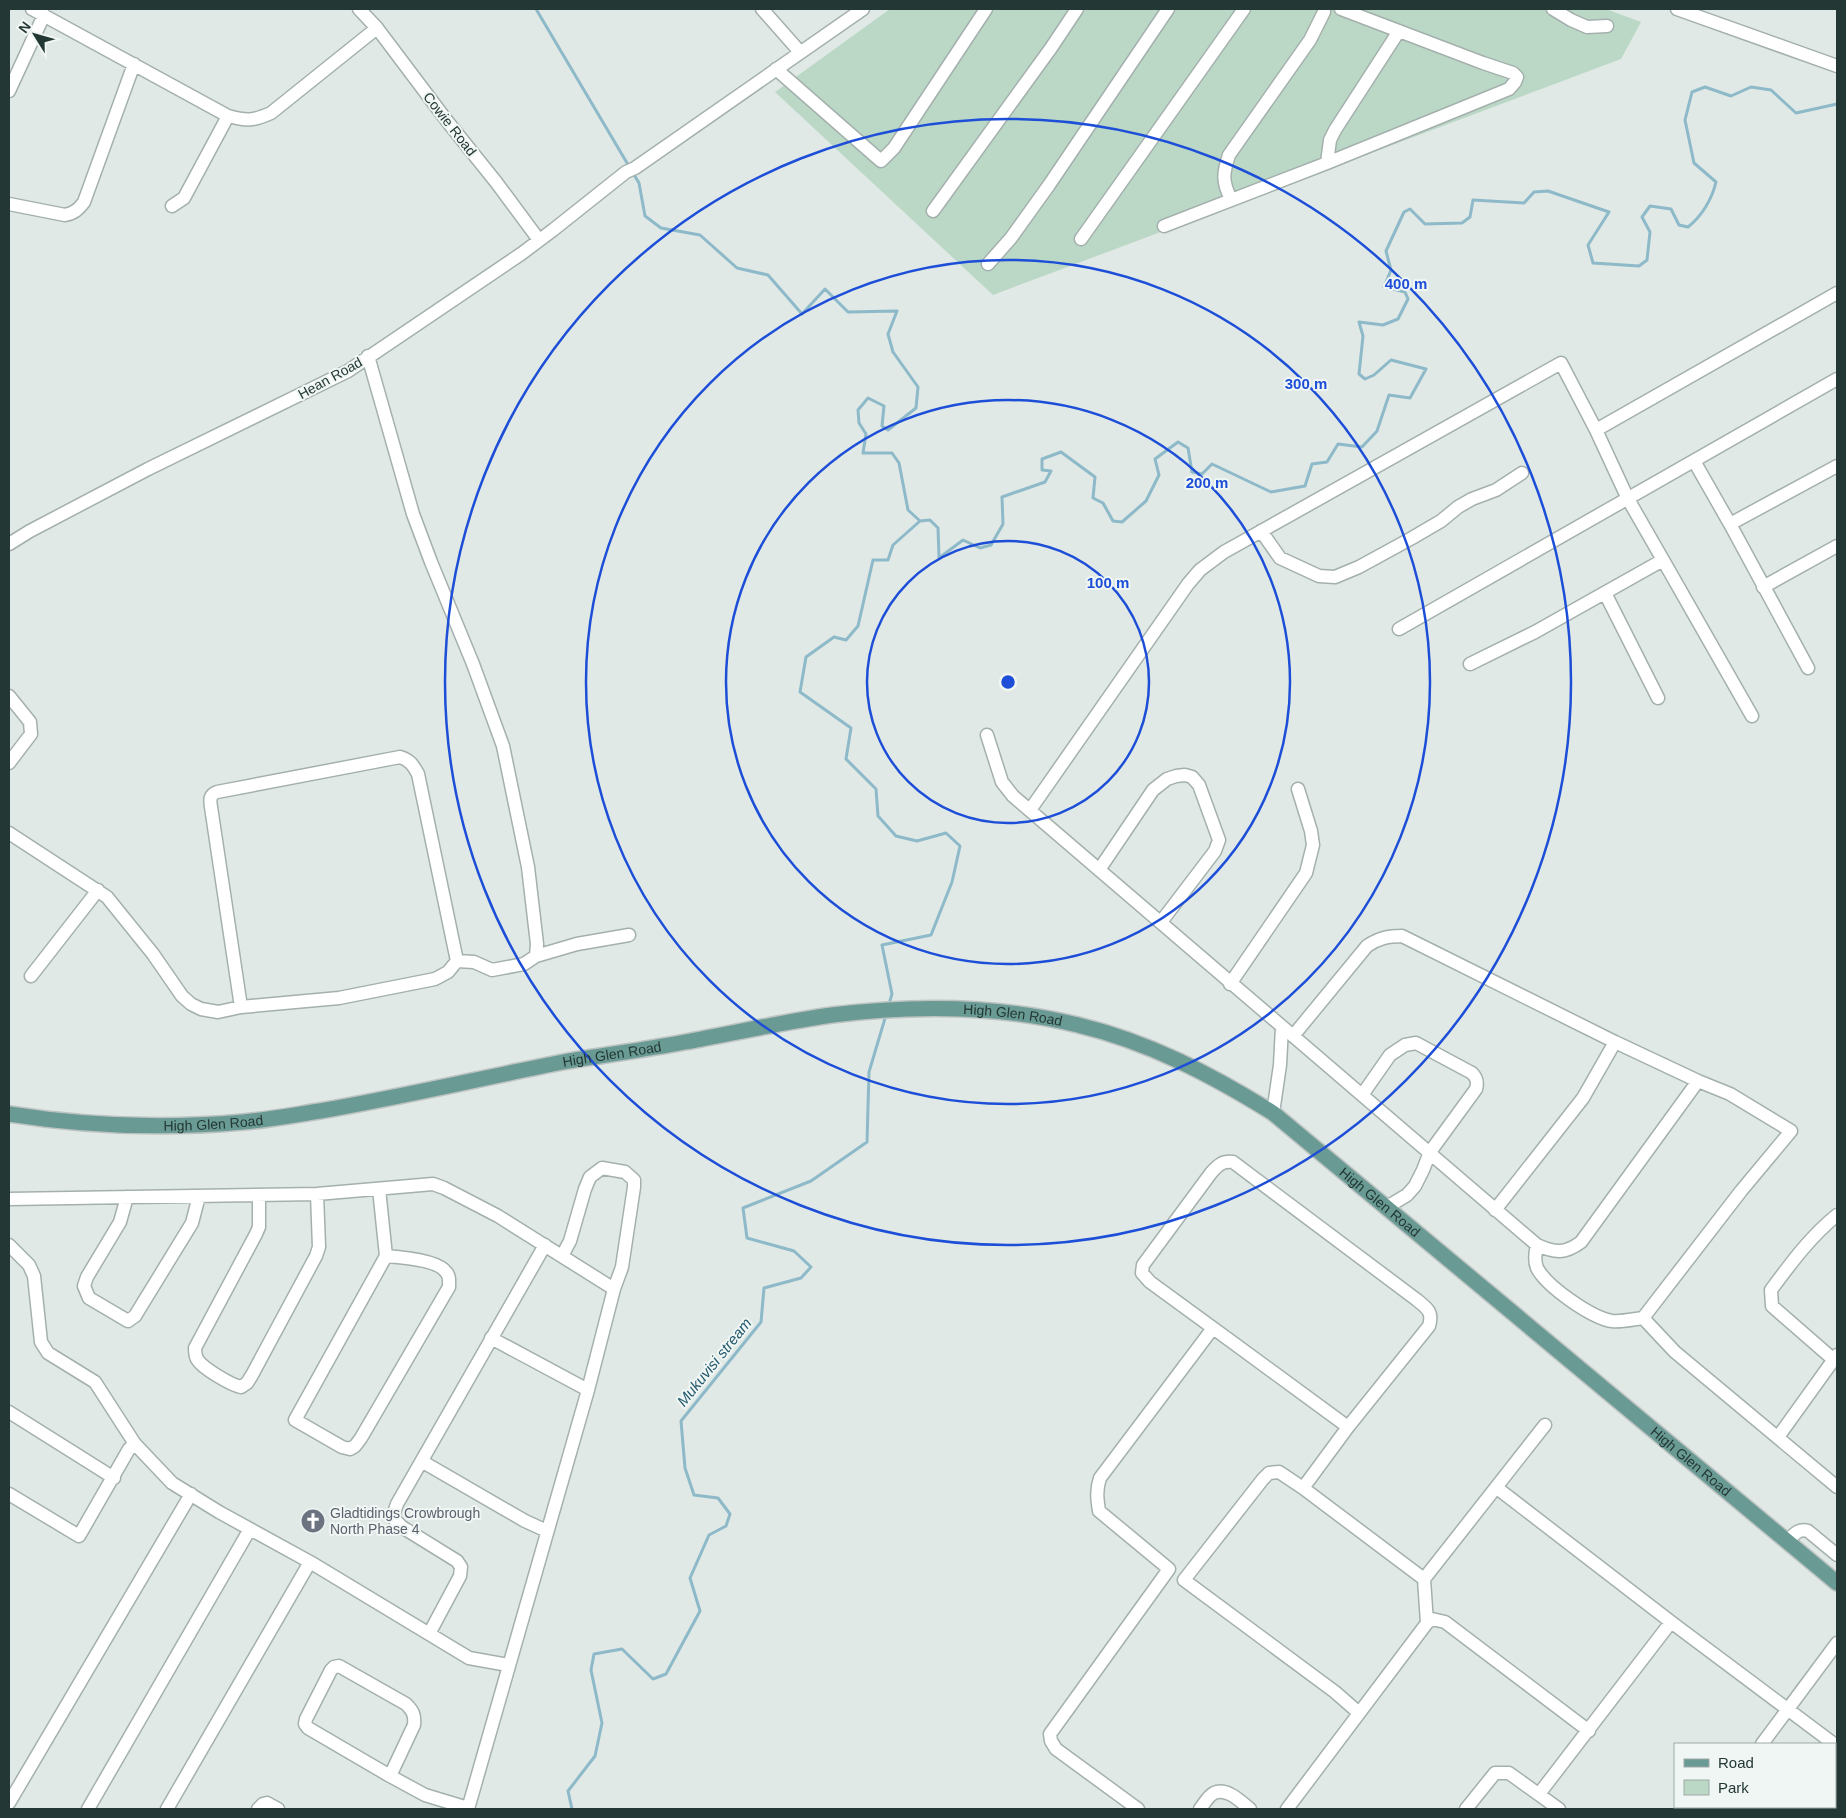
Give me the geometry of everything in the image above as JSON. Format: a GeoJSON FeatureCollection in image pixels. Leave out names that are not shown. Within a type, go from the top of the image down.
{"type":"FeatureCollection","features":[{"type":"Feature","properties":{"kind":"main road","name":"High Glen Road"},"geometry":{"type":"LineString","coordinates":[[9,1114],[33,1118],[153,1126],[243,1122],[366,1103],[565,1062],[686,1042],[748,1029],[828,1016],[884,1010],[945,1008],[990,1011],[1025,1014],[1079,1025],[1140,1043],[1190,1065],[1273,1113],[1837,1583]]}},
{"type":"Feature","properties":{"kind":"street","name":"Cowie Road"},"geometry":{"type":"LineString","coordinates":[[359,9],[377,28],[539,240]]}},
{"type":"Feature","properties":{"kind":"street"},"geometry":{"type":"LineString","coordinates":[[762,9],[800,52]]}},
{"type":"Feature","properties":{"kind":"street","name":"Hean Road"},"geometry":{"type":"LineString","coordinates":[[9,544],[148,469],[348,371],[539,240],[631,170],[863,9]]}},
{"type":"Feature","properties":{"kind":"street"},"geometry":{"type":"LineString","coordinates":[[776,69],[881,161],[894,148],[986,9]]}},
{"type":"Feature","properties":{"kind":"street"},"geometry":{"type":"LineString","coordinates":[[933,211],[1077,9]]}},
{"type":"Feature","properties":{"kind":"street"},"geometry":{"type":"LineString","coordinates":[[988,264],[1012,238],[1050,185],[1168,9]]}},
{"type":"Feature","properties":{"kind":"street"},"geometry":{"type":"LineString","coordinates":[[1080,238],[1244,9]]}},
{"type":"Feature","properties":{"kind":"street"},"geometry":{"type":"LineString","coordinates":[[1231,200],[1225,188],[1224,177],[1229,155],[1310,40],[1324,9]]}},
{"type":"Feature","properties":{"kind":"street"},"geometry":{"type":"LineString","coordinates":[[1164,226],[1327,163],[1509,89],[1515,82],[1517,77],[1513,73],[1341,9]]}},
{"type":"Feature","properties":{"kind":"street"},"geometry":{"type":"LineString","coordinates":[[1553,9],[1571,20],[1587,26],[1607,26]]}},
{"type":"Feature","properties":{"kind":"street"},"geometry":{"type":"LineString","coordinates":[[1677,9],[1837,66]]}},
{"type":"Feature","properties":{"kind":"street"},"geometry":{"type":"LineString","coordinates":[[9,91],[38,12],[228,116],[244,121],[271,113],[377,28]]}},
{"type":"Feature","properties":{"kind":"street"},"geometry":{"type":"LineString","coordinates":[[1327,163],[1330,140],[1335,130],[1399,31]]}},
{"type":"Feature","properties":{"kind":"street"},"geometry":{"type":"LineString","coordinates":[[9,204],[65,215],[73,214],[79,209],[84,202],[134,64]]}},
{"type":"Feature","properties":{"kind":"street"},"geometry":{"type":"LineString","coordinates":[[172,206],[184,198],[228,116]]}},
{"type":"Feature","properties":{"kind":"street"},"geometry":{"type":"LineString","coordinates":[[1596,430],[1837,293]]}},
{"type":"Feature","properties":{"kind":"street"},"geometry":{"type":"LineString","coordinates":[[368,356],[414,514],[503,746],[528,867],[537,944],[536,956]]}},
{"type":"Feature","properties":{"kind":"street"},"geometry":{"type":"LineString","coordinates":[[1030,810],[1188,584],[1200,570],[1224,552],[1561,363],[1596,430],[1628,499],[1752,716]]}},
{"type":"Feature","properties":{"kind":"street"},"geometry":{"type":"LineString","coordinates":[[1399,629],[1837,379]]}},
{"type":"Feature","properties":{"kind":"street"},"geometry":{"type":"LineString","coordinates":[[1694,462],[1808,668]]}},
{"type":"Feature","properties":{"kind":"street"},"geometry":{"type":"LineString","coordinates":[[1730,524],[1837,466]]}},
{"type":"Feature","properties":{"kind":"street"},"geometry":{"type":"LineString","coordinates":[[1261,531],[1280,558],[1319,576],[1335,577],[1359,567],[1412,538],[1458,507],[1472,499],[1496,490],[1522,472]]}},
{"type":"Feature","properties":{"kind":"street"},"geometry":{"type":"LineString","coordinates":[[1763,587],[1837,546]]}},
{"type":"Feature","properties":{"kind":"street"},"geometry":{"type":"LineString","coordinates":[[1470,664],[1535,632],[1663,560]]}},
{"type":"Feature","properties":{"kind":"street"},"geometry":{"type":"LineString","coordinates":[[1605,593],[1658,698]]}},
{"type":"Feature","properties":{"kind":"street"},"geometry":{"type":"LineString","coordinates":[[9,696],[30,722],[31,734],[9,762]]}},
{"type":"Feature","properties":{"kind":"street"},"geometry":{"type":"LineString","coordinates":[[987,735],[1002,782],[1013,796],[1161,922],[1230,984],[1430,1152],[1537,1246],[1548,1251],[1560,1252],[1572,1249],[1581,1242],[1698,1081]]}},
{"type":"Feature","properties":{"kind":"street"},"geometry":{"type":"LineString","coordinates":[[241,1007],[211,807],[211,796],[217,792],[400,757],[408,759],[414,765],[418,774],[457,961]]}},
{"type":"Feature","properties":{"kind":"street"},"geometry":{"type":"LineString","coordinates":[[1099,870],[1153,790],[1167,779],[1186,775],[1192,777],[1199,785],[1219,840],[1215,851],[1161,922]]}},
{"type":"Feature","properties":{"kind":"street"},"geometry":{"type":"LineString","coordinates":[[1230,984],[1306,874],[1313,845],[1311,831],[1298,789]]}},
{"type":"Feature","properties":{"kind":"street"},"geometry":{"type":"LineString","coordinates":[[9,832],[107,897],[153,954],[182,996],[191,1004],[201,1009],[218,1012],[241,1007],[339,998],[435,979],[448,972],[457,961]]}},
{"type":"Feature","properties":{"kind":"street"},"geometry":{"type":"LineString","coordinates":[[31,976],[98,890]]}},
{"type":"Feature","properties":{"kind":"street"},"geometry":{"type":"LineString","coordinates":[[457,961],[474,962],[492,970],[524,964],[536,956],[577,944],[629,935]]}},
{"type":"Feature","properties":{"kind":"street"},"geometry":{"type":"LineString","coordinates":[[1293,1036],[1366,946],[1377,939],[1388,936],[1402,936],[1615,1042],[1730,1094],[1791,1131],[1740,1191],[1643,1318],[1612,1321],[1592,1314],[1550,1284],[1538,1268],[1534,1256],[1537,1246]]}},
{"type":"Feature","properties":{"kind":"street"},"geometry":{"type":"LineString","coordinates":[[1273,1113],[1280,1065],[1282,1027]]}},
{"type":"Feature","properties":{"kind":"street"},"geometry":{"type":"LineString","coordinates":[[1495,1210],[1584,1098],[1615,1042]]}},
{"type":"Feature","properties":{"kind":"street"},"geometry":{"type":"LineString","coordinates":[[1362,1095],[1390,1055],[1405,1045],[1416,1043],[1472,1073],[1477,1078],[1476,1089],[1430,1152],[1415,1186],[1407,1195],[1387,1207]]}},
{"type":"Feature","properties":{"kind":"street"},"geometry":{"type":"LineString","coordinates":[[1303,1488],[1348,1427],[1429,1326],[1430,1314],[1417,1300],[1233,1162],[1225,1161],[1217,1166],[1143,1265],[1142,1272],[1150,1282],[1348,1427]]}},
{"type":"Feature","properties":{"kind":"street"},"geometry":{"type":"LineString","coordinates":[[390,1776],[414,1725],[413,1710],[406,1704],[338,1666],[334,1666],[306,1719],[305,1724],[308,1728],[390,1776],[425,1795],[468,1808],[588,1390],[614,1289],[622,1268],[634,1187],[634,1180],[625,1172],[602,1168],[590,1177],[570,1241],[562,1256]]}},
{"type":"Feature","properties":{"kind":"street"},"geometry":{"type":"LineString","coordinates":[[9,1199],[317,1194],[433,1184],[498,1216],[614,1289]]}},
{"type":"Feature","properties":{"kind":"street"},"geometry":{"type":"LineString","coordinates":[[379,1189],[386,1256],[295,1420],[342,1447],[350,1449],[361,1438],[449,1287],[446,1271],[440,1267],[412,1259],[386,1256]]}},
{"type":"Feature","properties":{"kind":"street"},"geometry":{"type":"LineString","coordinates":[[259,1195],[259,1227],[195,1348],[195,1355],[198,1361],[241,1387],[247,1383],[252,1375],[316,1256],[319,1247],[317,1194]]}},
{"type":"Feature","properties":{"kind":"street"},"geometry":{"type":"LineString","coordinates":[[127,1197],[120,1222],[87,1277],[84,1286],[90,1298],[128,1322],[135,1316],[192,1223],[199,1196]]}},
{"type":"Feature","properties":{"kind":"street"},"geometry":{"type":"LineString","coordinates":[[1778,1437],[1835,1357],[1772,1306],[1771,1290],[1805,1245],[1837,1215]]}},
{"type":"Feature","properties":{"kind":"street"},"geometry":{"type":"LineString","coordinates":[[429,1634],[461,1572],[461,1567],[457,1561],[402,1527],[394,1519],[394,1513],[397,1504],[423,1462],[545,1245]]}},
{"type":"Feature","properties":{"kind":"street"},"geometry":{"type":"LineString","coordinates":[[9,1246],[29,1265],[34,1276],[41,1342],[48,1353],[96,1382],[136,1444],[172,1483],[310,1562],[469,1658],[508,1665]]}},
{"type":"Feature","properties":{"kind":"street"},"geometry":{"type":"LineString","coordinates":[[1643,1318],[1675,1352],[1837,1487]]}},
{"type":"Feature","properties":{"kind":"street"},"geometry":{"type":"LineString","coordinates":[[1213,1328],[1100,1478],[1096,1498],[1099,1510],[1169,1569],[1335,1692],[1359,1713]]}},
{"type":"Feature","properties":{"kind":"street"},"geometry":{"type":"LineString","coordinates":[[491,1338],[588,1390]]}},
{"type":"Feature","properties":{"kind":"street"},"geometry":{"type":"LineString","coordinates":[[9,1412],[114,1478]]}},
{"type":"Feature","properties":{"kind":"street"},"geometry":{"type":"LineString","coordinates":[[1427,1623],[1424,1579],[1545,1425]]}},
{"type":"Feature","properties":{"kind":"street"},"geometry":{"type":"LineString","coordinates":[[9,1494],[79,1536],[129,1449],[136,1444]]}},
{"type":"Feature","properties":{"kind":"street"},"geometry":{"type":"LineString","coordinates":[[423,1462],[525,1521],[547,1531]]}},
{"type":"Feature","properties":{"kind":"street"},"geometry":{"type":"LineString","coordinates":[[1184,1580],[1263,1479],[1269,1473],[1279,1472],[1424,1579]]}},
{"type":"Feature","properties":{"kind":"street"},"geometry":{"type":"LineString","coordinates":[[1497,1488],[1832,1743]]}},
{"type":"Feature","properties":{"kind":"street"},"geometry":{"type":"LineString","coordinates":[[9,1803],[191,1494]]}},
{"type":"Feature","properties":{"kind":"street"},"geometry":{"type":"LineString","coordinates":[[88,1809],[250,1529]]}},
{"type":"Feature","properties":{"kind":"street"},"geometry":{"type":"LineString","coordinates":[[1788,1542],[1802,1529],[1808,1531],[1837,1555]]}},
{"type":"Feature","properties":{"kind":"street"},"geometry":{"type":"LineString","coordinates":[[167,1809],[310,1562]]}},
{"type":"Feature","properties":{"kind":"street"},"geometry":{"type":"LineString","coordinates":[[1138,1809],[1056,1749],[1051,1741],[1050,1734],[1169,1569]]}},
{"type":"Feature","properties":{"kind":"street"},"geometry":{"type":"LineString","coordinates":[[1287,1809],[1427,1623],[1432,1619],[1446,1622],[1589,1731]]}},
{"type":"Feature","properties":{"kind":"street"},"geometry":{"type":"LineString","coordinates":[[1539,1794],[1671,1622]]}},
{"type":"Feature","properties":{"kind":"street"},"geometry":{"type":"LineString","coordinates":[[1763,1743],[1837,1643]]}},
{"type":"Feature","properties":{"kind":"street"},"geometry":{"type":"LineString","coordinates":[[1466,1809],[1494,1773],[1510,1773],[1559,1809]]}},
{"type":"Feature","properties":{"kind":"street"},"geometry":{"type":"LineString","coordinates":[[1200,1809],[1211,1794],[1222,1792],[1230,1794],[1250,1809]]}},
{"type":"Feature","properties":{"kind":"street"},"geometry":{"type":"LineString","coordinates":[[258,1809],[267,1803],[278,1809]]}},
{"type":"Feature","properties":{"kind":"green space"},"geometry":{"type":"Polygon","coordinates":[[[890,9],[1606,9],[1641,22],[1621,59],[993,295],[775,92],[890,9]]]}},
{"type":"Feature","properties":{"kind":"waterway"},"geometry":{"type":"LineString","coordinates":[[536,9],[630,168]]}},
{"type":"Feature","properties":{"kind":"waterway","name":"Mukuvisi stream"},"geometry":{"type":"LineString","coordinates":[[889,1004],[892,994],[882,945],[931,935],[952,882],[960,846],[946,833],[917,841],[896,836],[878,816],[876,789],[846,759],[851,728],[800,692],[806,657],[834,637],[846,640],[858,626],[873,560],[888,560],[893,545],[920,521],[930,520],[938,528],[939,558],[963,540],[980,548],[991,545],[1003,524],[1002,497],[1045,482],[1051,471],[1042,470],[1042,459],[1061,452],[1095,477],[1093,498],[1103,503],[1113,521],[1122,522],[1146,501],[1159,475],[1155,459],[1178,442],[1188,448],[1192,472],[1202,474],[1212,464],[1271,492],[1305,486],[1312,464],[1327,462],[1338,444],[1362,447],[1377,431],[1389,395],[1410,398],[1426,369],[1391,360],[1374,375],[1365,379],[1359,374],[1363,336],[1359,322],[1383,325],[1398,319],[1408,299],[1405,292],[1384,287],[1391,270],[1386,251],[1404,212],[1410,209],[1425,224],[1462,223],[1470,217],[1473,200],[1524,203],[1534,192],[1548,191],[1609,212],[1588,245],[1593,263],[1639,266],[1647,260],[1650,232],[1642,217],[1650,206],[1671,209],[1679,225],[1688,227],[1709,201],[1716,182],[1694,163],[1685,120],[1692,92],[1705,87],[1731,96],[1751,87],[1771,90],[1796,113],[1837,104]]}},
{"type":"Feature","properties":{"kind":"waterway"},"geometry":{"type":"LineString","coordinates":[[633,173],[639,183],[645,216],[661,228],[700,235],[737,268],[768,275],[802,314],[825,289],[848,312],[897,311],[888,334],[893,352],[918,387],[916,408],[888,430],[882,426],[884,406],[868,398],[858,410],[859,423],[866,434],[863,453],[892,453],[899,463],[908,510],[920,521]]}},
{"type":"Feature","properties":{"kind":"waterway","name":"Mukuvisi stream"},"geometry":{"type":"LineString","coordinates":[[572,1809],[568,1791],[595,1756],[602,1723],[591,1670],[594,1654],[622,1649],[653,1679],[666,1674],[700,1611],[690,1578],[709,1535],[726,1526],[730,1514],[718,1498],[694,1495],[685,1468],[681,1421],[761,1322],[764,1288],[801,1278],[811,1267],[794,1251],[747,1238],[743,1208],[811,1181],[867,1142],[869,1072],[886,1015]]}},
{"type":"Feature","properties":{"kind":"place","name":"Gladtidings Crowbrough North Phase 4"},"geometry":{"type":"Point","coordinates":[313,1521]}}]}
